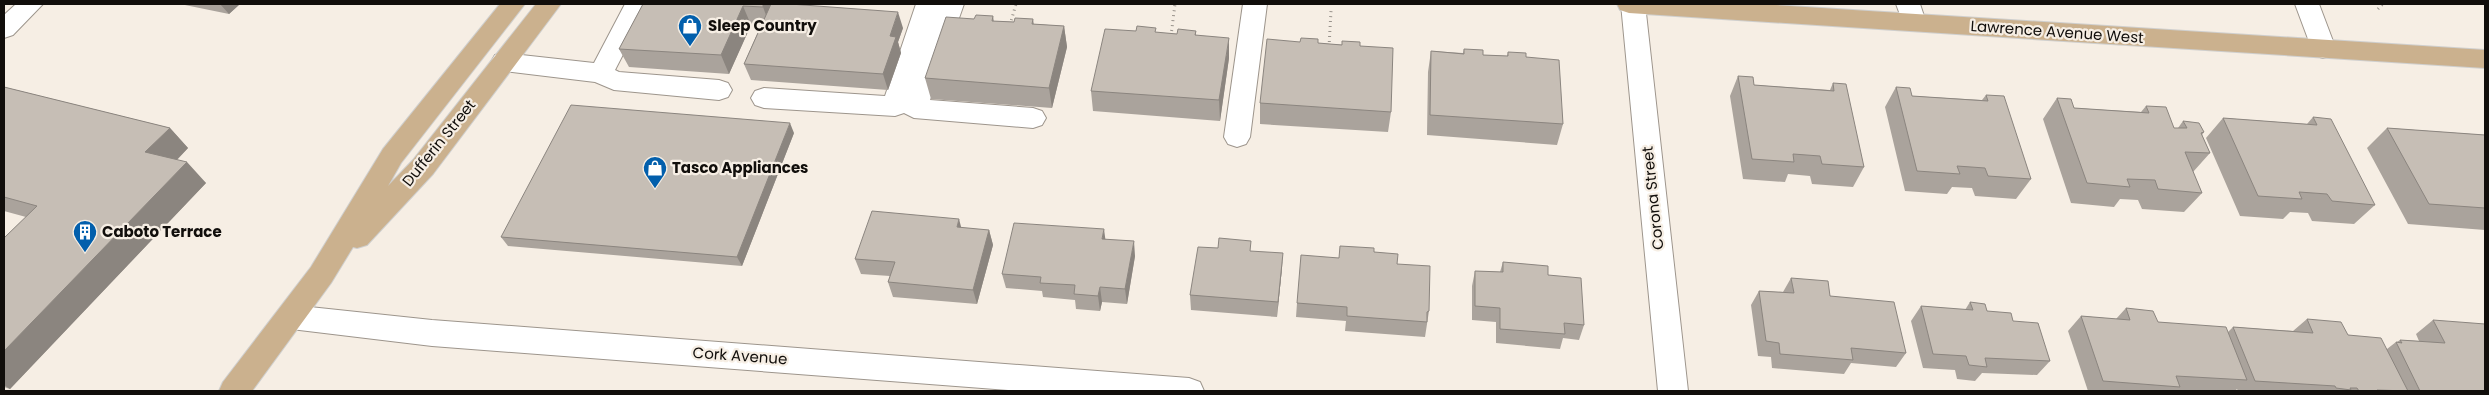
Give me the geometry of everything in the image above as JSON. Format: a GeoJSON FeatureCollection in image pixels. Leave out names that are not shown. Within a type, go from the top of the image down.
{"type":"FeatureCollection","features":[{"type":"Feature","properties":{"kind":"main road","name":"Dufferin Street"},"geometry":{"type":"LineString","coordinates":[[234,391],[292,317],[321,274],[392,156],[512,4]]}},
{"type":"Feature","properties":{"kind":"main road","name":"Dufferin Street"},"geometry":{"type":"LineString","coordinates":[[321,274],[423,167],[549,4]]}},
{"type":"Feature","properties":{"kind":"main road","name":"Lawrence Avenue West"},"geometry":{"type":"LineString","coordinates":[[1631,4],[1911,13],[2323,49],[2485,59]]}},
{"type":"Feature","properties":{"kind":"street"},"geometry":{"type":"LineString","coordinates":[[4,29],[31,4]]}},
{"type":"Feature","properties":{"kind":"street"},"geometry":{"type":"LineString","coordinates":[[601,73],[638,4]]}},
{"type":"Feature","properties":{"kind":"street"},"geometry":{"type":"LineString","coordinates":[[764,98],[894,106],[928,4]]}},
{"type":"Feature","properties":{"kind":"street"},"geometry":{"type":"LineString","coordinates":[[952,4],[914,108],[1033,118]]}},
{"type":"Feature","properties":{"kind":"street"},"geometry":{"type":"LineString","coordinates":[[1237,137],[1255,4]]}},
{"type":"Feature","properties":{"kind":"street","name":"Corona Street"},"geometry":{"type":"LineString","coordinates":[[1631,4],[1673,391]]}},
{"type":"Feature","properties":{"kind":"street"},"geometry":{"type":"LineString","coordinates":[[2307,4],[2323,49]]}},
{"type":"Feature","properties":{"kind":"street"},"geometry":{"type":"LineString","coordinates":[[504,62],[601,73],[614,81],[719,90]]}},
{"type":"Feature","properties":{"kind":"street","name":"Cork Avenue"},"geometry":{"type":"LineString","coordinates":[[292,317],[414,331],[1189,391]]}},
{"type":"Feature","properties":{"kind":"path"},"geometry":{"type":"LineString","coordinates":[[1008,32],[1016,4]]}},
{"type":"Feature","properties":{"kind":"path"},"geometry":{"type":"LineString","coordinates":[[1170,42],[1175,4]]}},
{"type":"Feature","properties":{"kind":"path"},"geometry":{"type":"LineString","coordinates":[[2378,9],[2383,4]]}},
{"type":"Feature","properties":{"kind":"path"},"geometry":{"type":"LineString","coordinates":[[1329,48],[1331,11]]}},
{"type":"Feature","properties":{"kind":"building"},"geometry":{"type":"Polygon","coordinates":[[[643,4],[763,4],[763,7],[743,6],[721,55],[619,49],[643,4]]]}},
{"type":"Feature","properties":{"kind":"building"},"geometry":{"type":"Polygon","coordinates":[[[771,4],[898,12],[890,36],[896,37],[883,74],[744,64],[771,4]]]}},
{"type":"Feature","properties":{"kind":"building"},"geometry":{"type":"Polygon","coordinates":[[[976,15],[993,16],[992,21],[1014,22],[1015,18],[1033,19],[1032,24],[1064,26],[1049,88],[925,78],[946,17],[974,19],[976,15]]]}},
{"type":"Feature","properties":{"kind":"building"},"geometry":{"type":"Polygon","coordinates":[[[1137,26],[1156,28],[1155,32],[1177,34],[1178,29],[1196,31],[1195,35],[1229,38],[1219,100],[1091,91],[1105,29],[1136,31],[1137,26]]]}},
{"type":"Feature","properties":{"kind":"building"},"geometry":{"type":"Polygon","coordinates":[[[1301,38],[1318,39],[1318,43],[1342,45],[1342,41],[1360,42],[1360,46],[1393,48],[1391,112],[1260,103],[1267,39],[1300,42],[1301,38]]]}},
{"type":"Feature","properties":{"kind":"building"},"geometry":{"type":"Polygon","coordinates":[[[1464,49],[1483,50],[1483,55],[1508,56],[1508,52],[1526,53],[1526,57],[1559,60],[1563,124],[1430,115],[1431,51],[1464,54],[1464,49]]]}},
{"type":"Feature","properties":{"kind":"building"},"geometry":{"type":"Polygon","coordinates":[[[1738,76],[1753,77],[1754,85],[1834,91],[1833,83],[1846,84],[1864,167],[1822,164],[1820,156],[1793,154],[1794,162],[1752,159],[1738,76]]]}},
{"type":"Feature","properties":{"kind":"building","name":"Caboto Terrace"},"geometry":{"type":"Polygon","coordinates":[[[4,87],[170,128],[145,152],[187,162],[4,351],[4,238],[37,206],[4,197],[4,87]]]}},
{"type":"Feature","properties":{"kind":"building"},"geometry":{"type":"Polygon","coordinates":[[[1896,87],[1910,88],[1912,96],[1988,101],[1986,95],[2004,96],[2031,179],[1988,176],[1985,168],[1957,166],[1960,174],[1917,171],[1896,87]]]}},
{"type":"Feature","properties":{"kind":"building"},"geometry":{"type":"Polygon","coordinates":[[[2057,98],[2071,99],[2074,108],[2149,113],[2146,106],[2166,107],[2174,128],[2187,128],[2183,121],[2199,123],[2204,132],[2201,133],[2210,153],[2185,152],[2202,193],[2158,189],[2155,180],[2127,179],[2130,187],[2087,183],[2057,98]]]}},
{"type":"Feature","properties":{"kind":"building","name":"Tasco Appliances"},"geometry":{"type":"Polygon","coordinates":[[[571,105],[790,123],[737,257],[501,237],[571,105]]]}},
{"type":"Feature","properties":{"kind":"building"},"geometry":{"type":"Polygon","coordinates":[[[2313,117],[2331,119],[2375,205],[2332,201],[2327,194],[2299,192],[2302,199],[2258,196],[2223,118],[2317,125],[2313,117]]]}},
{"type":"Feature","properties":{"kind":"building"},"geometry":{"type":"Polygon","coordinates":[[[2387,128],[2485,135],[2485,208],[2429,204],[2387,128]]]}},
{"type":"Feature","properties":{"kind":"building"},"geometry":{"type":"Polygon","coordinates":[[[872,211],[959,219],[957,227],[989,230],[973,290],[888,282],[895,262],[855,259],[872,211]]]}},
{"type":"Feature","properties":{"kind":"building"},"geometry":{"type":"Polygon","coordinates":[[[1014,223],[1104,229],[1102,239],[1134,241],[1125,289],[1100,287],[1098,296],[1074,294],[1075,285],[1040,283],[1041,277],[1002,274],[1014,223]]]}},
{"type":"Feature","properties":{"kind":"building"},"geometry":{"type":"Polygon","coordinates":[[[1219,238],[1251,241],[1250,251],[1283,253],[1278,302],[1190,295],[1198,247],[1218,248],[1219,238]]]}},
{"type":"Feature","properties":{"kind":"building"},"geometry":{"type":"Polygon","coordinates":[[[1340,246],[1374,248],[1374,252],[1398,254],[1397,264],[1430,266],[1427,322],[1347,316],[1347,307],[1297,303],[1301,255],[1339,258],[1340,246]]]}},
{"type":"Feature","properties":{"kind":"building"},"geometry":{"type":"Polygon","coordinates":[[[1503,262],[1548,266],[1548,275],[1581,278],[1584,325],[1564,323],[1565,334],[1500,329],[1500,308],[1475,306],[1475,271],[1503,272],[1503,262]]]}},
{"type":"Feature","properties":{"kind":"building"},"geometry":{"type":"Polygon","coordinates":[[[1791,278],[1828,281],[1830,296],[1894,302],[1906,353],[1851,348],[1853,360],[1780,354],[1779,343],[1766,341],[1759,291],[1794,293],[1791,278]]]}},
{"type":"Feature","properties":{"kind":"building"},"geometry":{"type":"Polygon","coordinates":[[[1970,302],[1985,304],[1987,311],[2011,313],[2013,321],[2038,323],[2050,361],[1985,358],[1987,367],[1969,365],[1966,356],[1933,354],[1921,306],[1973,310],[1970,302]]]}},
{"type":"Feature","properties":{"kind":"building"},"geometry":{"type":"Polygon","coordinates":[[[2126,308],[2153,311],[2158,322],[2226,327],[2247,380],[2176,376],[2180,387],[2103,381],[2081,316],[2130,320],[2126,308]]]}},
{"type":"Feature","properties":{"kind":"building"},"geometry":{"type":"Polygon","coordinates":[[[2307,319],[2341,322],[2348,335],[2381,338],[2408,391],[2359,391],[2357,388],[2350,388],[2351,390],[2336,388],[2335,386],[2255,381],[2233,327],[2313,333],[2307,319]]]}},
{"type":"Feature","properties":{"kind":"building"},"geometry":{"type":"Polygon","coordinates":[[[2433,320],[2485,324],[2485,391],[2420,391],[2396,342],[2402,343],[2400,340],[2445,343],[2433,320]]]}},
{"type":"Feature","properties":{"kind":"place","name":"Sleep Country"},"geometry":{"type":"Point","coordinates":[690,47]}},
{"type":"Feature","properties":{"kind":"place","name":"Tasco Appliances"},"geometry":{"type":"Point","coordinates":[655,189]}},
{"type":"Feature","properties":{"kind":"place","name":"Caboto Terrace"},"geometry":{"type":"Point","coordinates":[85,253]}}]}
